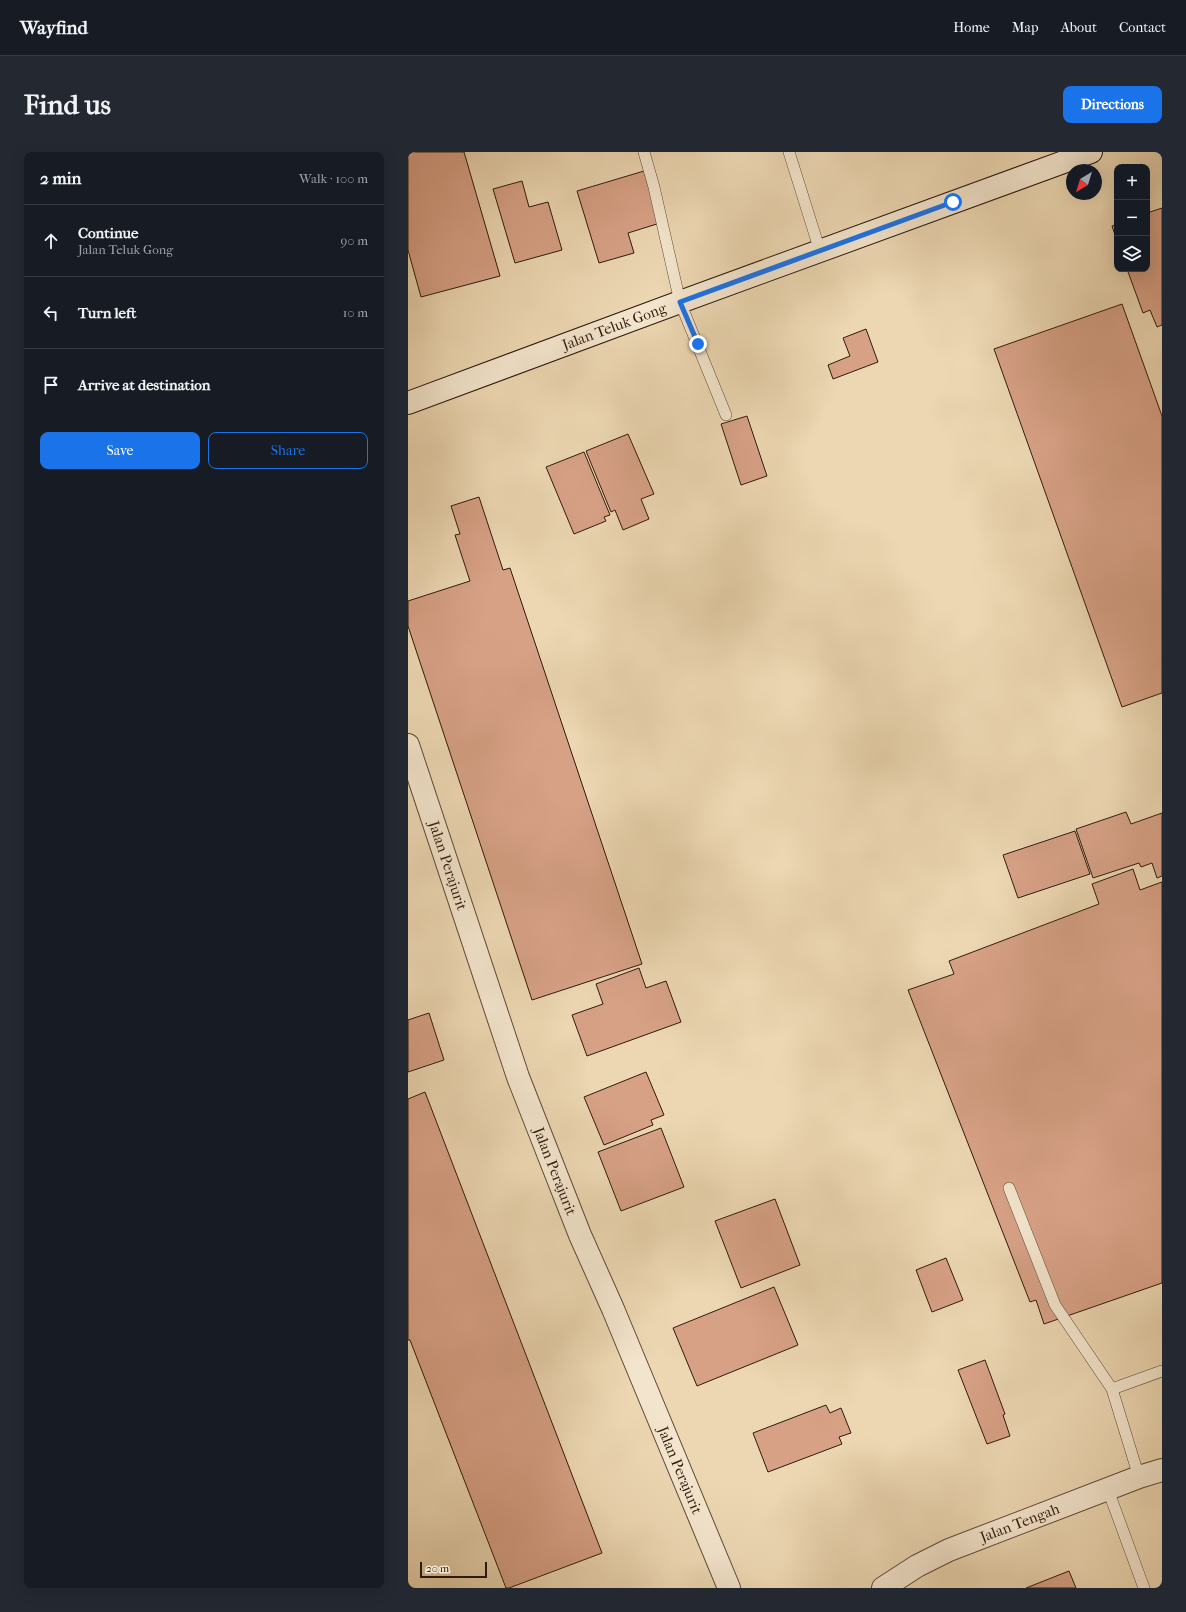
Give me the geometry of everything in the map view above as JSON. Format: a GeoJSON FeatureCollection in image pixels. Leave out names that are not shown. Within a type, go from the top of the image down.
{"type":"FeatureCollection","features":[{"type":"Feature","properties":{"kind":"street","name":"Jalan Teluk Gong"},"geometry":{"type":"LineString","coordinates":[[408,403],[820,251],[1055,158],[1091,152]]}},
{"type":"Feature","properties":{"kind":"street","name":"Jalan Perajurit"},"geometry":{"type":"LineString","coordinates":[[408,745],[518,1077],[537,1127],[580,1235],[613,1309],[729,1588]]}},
{"type":"Feature","properties":{"kind":"street","name":"Jalan Tengah"},"geometry":{"type":"LineString","coordinates":[[883,1588],[917,1566],[949,1550],[1162,1470]]}},
{"type":"Feature","properties":{"kind":"lane"},"geometry":{"type":"LineString","coordinates":[[644,152],[654,188],[680,302],[726,415]]}},
{"type":"Feature","properties":{"kind":"lane"},"geometry":{"type":"LineString","coordinates":[[789,152],[820,251]]}},
{"type":"Feature","properties":{"kind":"lane"},"geometry":{"type":"LineString","coordinates":[[1009,1188],[1055,1305],[1112,1389],[1140,1477]]}},
{"type":"Feature","properties":{"kind":"lane"},"geometry":{"type":"LineString","coordinates":[[1112,1389],[1162,1370]]}},
{"type":"Feature","properties":{"kind":"lane"},"geometry":{"type":"LineString","coordinates":[[1108,1490],[1144,1588]]}},
{"type":"Feature","properties":{"kind":"building"},"geometry":{"type":"Polygon","coordinates":[[[408,152],[464,152],[500,276],[421,297],[408,250],[408,152]]]}},
{"type":"Feature","properties":{"kind":"building"},"geometry":{"type":"Polygon","coordinates":[[[644,171],[660,223],[628,233],[634,253],[599,263],[577,191],[644,171]]]}},
{"type":"Feature","properties":{"kind":"building"},"geometry":{"type":"Polygon","coordinates":[[[522,181],[529,207],[548,202],[562,250],[515,263],[493,189],[522,181]]]}},
{"type":"Feature","properties":{"kind":"building"},"geometry":{"type":"Polygon","coordinates":[[[1162,208],[1162,325],[1157,327],[1150,310],[1143,313],[1128,272],[1150,272],[1150,212],[1162,208]]]}},
{"type":"Feature","properties":{"kind":"building"},"geometry":{"type":"Polygon","coordinates":[[[1122,304],[1162,416],[1162,693],[1122,707],[994,349],[1122,304]]]}},
{"type":"Feature","properties":{"kind":"building"},"geometry":{"type":"Polygon","coordinates":[[[866,329],[878,362],[833,379],[828,365],[850,356],[843,338],[866,329]]]}},
{"type":"Feature","properties":{"kind":"building"},"geometry":{"type":"Polygon","coordinates":[[[747,416],[767,476],[741,485],[721,424],[747,416]]]}},
{"type":"Feature","properties":{"kind":"building"},"geometry":{"type":"Polygon","coordinates":[[[628,434],[654,494],[641,499],[649,519],[623,530],[615,510],[611,512],[586,451],[628,434]]]}},
{"type":"Feature","properties":{"kind":"building"},"geometry":{"type":"Polygon","coordinates":[[[584,452],[610,515],[604,517],[606,521],[574,534],[546,467],[584,452]]]}},
{"type":"Feature","properties":{"kind":"building"},"geometry":{"type":"Polygon","coordinates":[[[479,497],[503,570],[510,568],[642,964],[532,1000],[408,626],[408,601],[470,581],[455,535],[460,534],[451,506],[479,497]]]}},
{"type":"Feature","properties":{"kind":"building"},"geometry":{"type":"Polygon","coordinates":[[[1126,812],[1131,824],[1162,813],[1162,876],[1157,878],[1152,863],[1141,867],[1139,863],[1093,878],[1076,829],[1126,812]]]}},
{"type":"Feature","properties":{"kind":"building"},"geometry":{"type":"Polygon","coordinates":[[[1075,831],[1090,874],[1018,898],[1003,855],[1075,831]]]}},
{"type":"Feature","properties":{"kind":"building"},"geometry":{"type":"Polygon","coordinates":[[[1133,869],[1140,890],[1162,882],[1162,1283],[1044,1324],[1036,1300],[1030,1302],[908,990],[954,974],[949,961],[1099,904],[1092,884],[1133,869]]]}},
{"type":"Feature","properties":{"kind":"building"},"geometry":{"type":"Polygon","coordinates":[[[639,968],[646,988],[666,981],[681,1022],[587,1056],[572,1015],[603,1004],[596,984],[639,968]]]}},
{"type":"Feature","properties":{"kind":"building"},"geometry":{"type":"Polygon","coordinates":[[[429,1013],[444,1060],[408,1072],[408,1020],[429,1013]]]}},
{"type":"Feature","properties":{"kind":"building"},"geometry":{"type":"Polygon","coordinates":[[[646,1072],[664,1115],[651,1120],[653,1125],[604,1145],[584,1097],[646,1072]]]}},
{"type":"Feature","properties":{"kind":"building"},"geometry":{"type":"Polygon","coordinates":[[[425,1092],[602,1553],[509,1588],[506,1588],[410,1340],[408,1340],[408,1099],[425,1092]]]}},
{"type":"Feature","properties":{"kind":"building"},"geometry":{"type":"Polygon","coordinates":[[[661,1128],[684,1187],[621,1211],[598,1152],[661,1128]]]}},
{"type":"Feature","properties":{"kind":"building"},"geometry":{"type":"Polygon","coordinates":[[[775,1199],[800,1265],[741,1288],[715,1221],[775,1199]]]}},
{"type":"Feature","properties":{"kind":"building"},"geometry":{"type":"Polygon","coordinates":[[[946,1258],[963,1300],[932,1312],[916,1270],[946,1258]]]}},
{"type":"Feature","properties":{"kind":"building"},"geometry":{"type":"Polygon","coordinates":[[[774,1287],[798,1345],[697,1386],[673,1328],[774,1287]]]}},
{"type":"Feature","properties":{"kind":"building"},"geometry":{"type":"Polygon","coordinates":[[[985,1360],[1005,1414],[1003,1415],[1010,1436],[987,1444],[958,1370],[985,1360]]]}},
{"type":"Feature","properties":{"kind":"building"},"geometry":{"type":"Polygon","coordinates":[[[826,1405],[830,1413],[841,1408],[851,1433],[839,1437],[842,1444],[768,1472],[753,1433],[826,1405]]]}},
{"type":"Feature","properties":{"kind":"building"},"geometry":{"type":"Polygon","coordinates":[[[1069,1571],[1076,1588],[1026,1588],[1069,1571]]]}},
{"type":"Feature","properties":{"kind":"route"},"geometry":{"type":"LineString","coordinates":[[698,344],[680,302],[953,202]]}}]}
